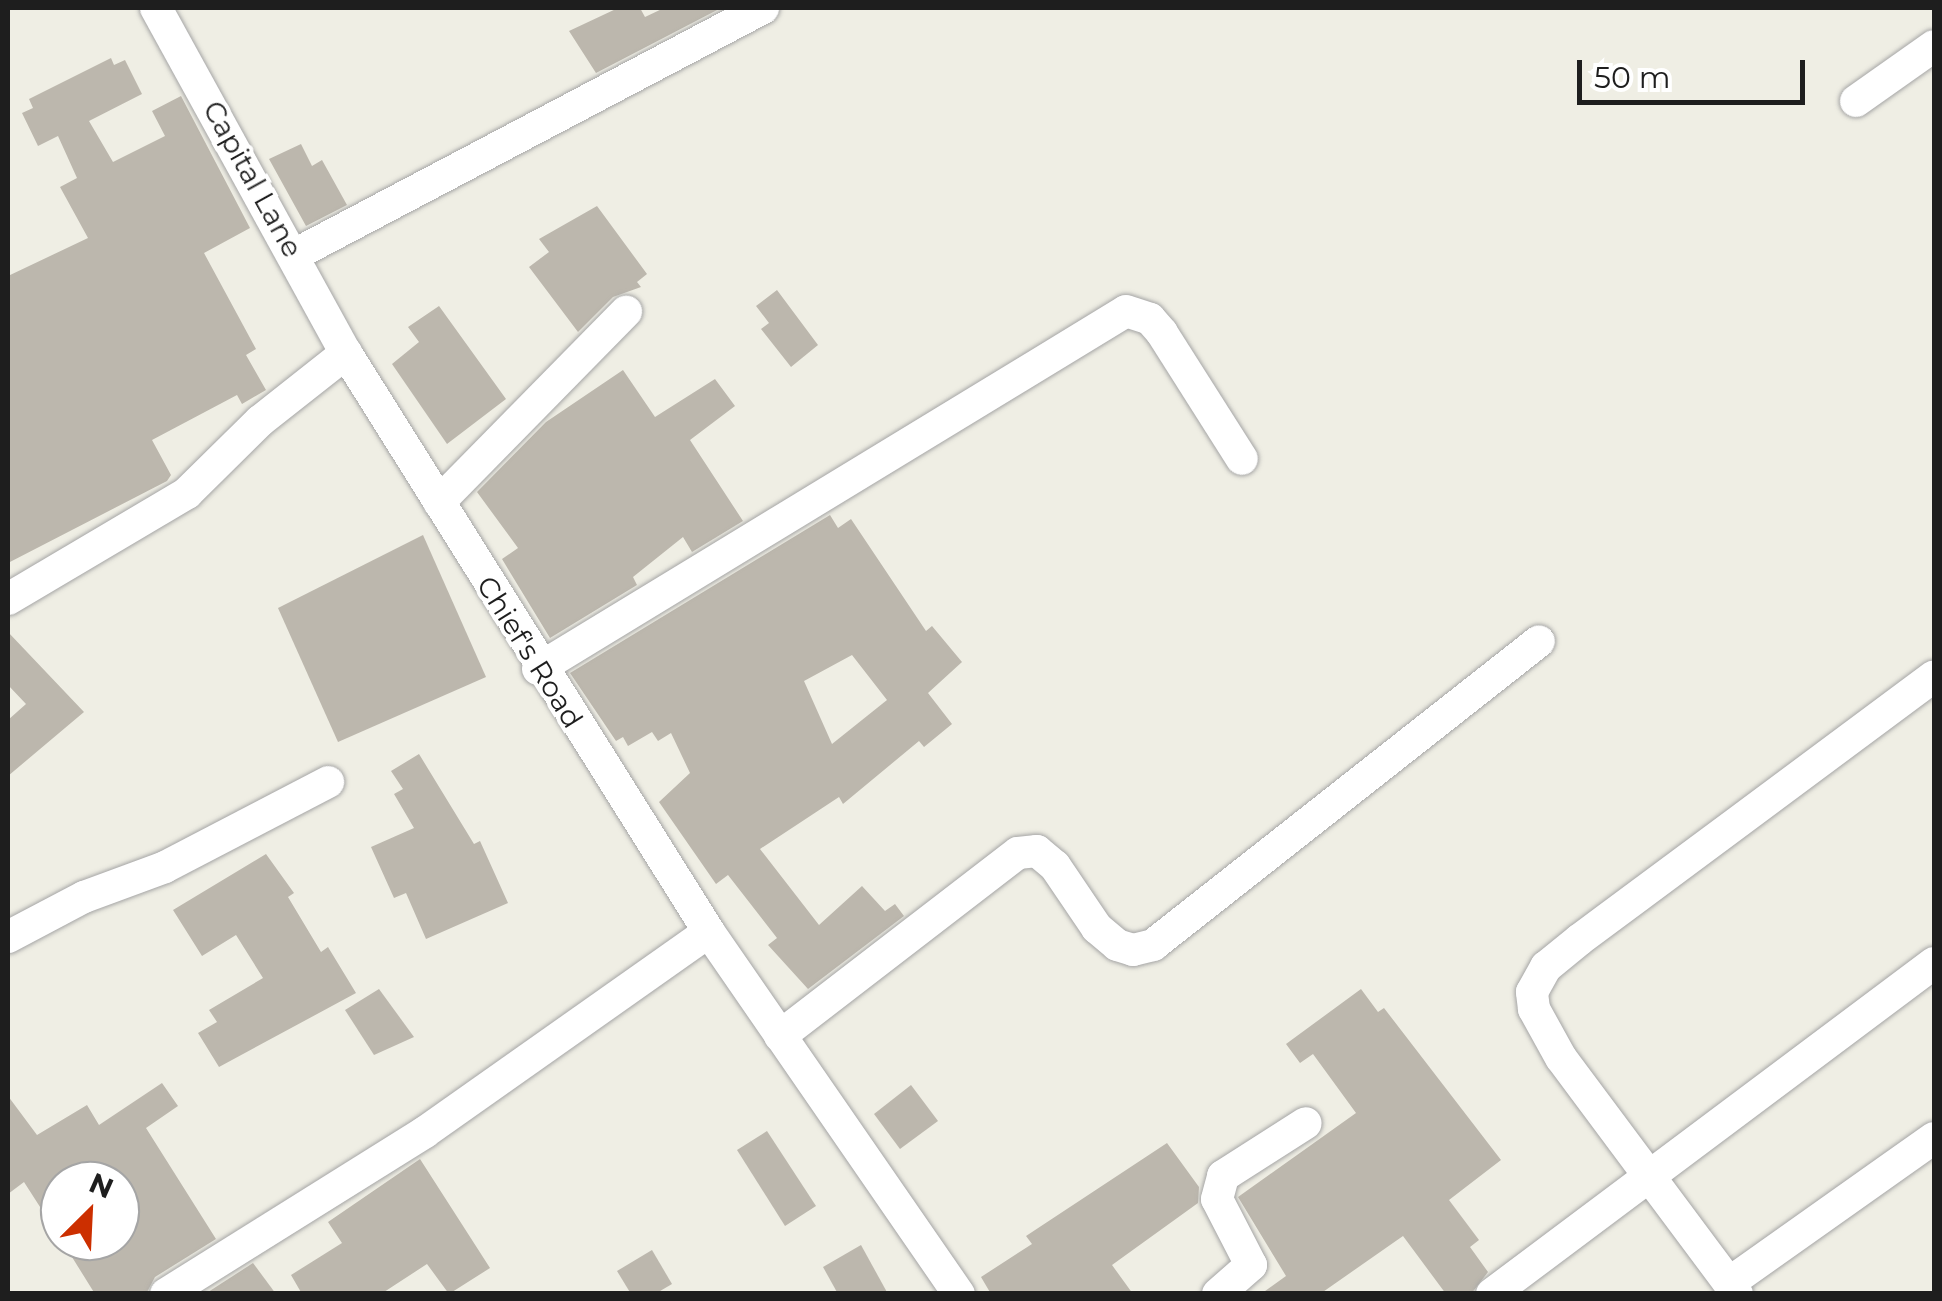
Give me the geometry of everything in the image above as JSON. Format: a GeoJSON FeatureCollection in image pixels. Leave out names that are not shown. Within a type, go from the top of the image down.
{"type":"FeatureCollection","features":[{"type":"Feature","properties":{"kind":"street","name":"Capital Lane"},"geometry":{"type":"LineString","coordinates":[[156,8],[296,254],[346,353]]}},
{"type":"Feature","properties":{"kind":"street"},"geometry":{"type":"LineString","coordinates":[[296,254],[763,8]]}},
{"type":"Feature","properties":{"kind":"street"},"geometry":{"type":"LineString","coordinates":[[1856,101],[1934,46]]}},
{"type":"Feature","properties":{"kind":"street"},"geometry":{"type":"LineString","coordinates":[[538,669],[1126,311],[1150,319],[1162,333],[1242,459]]}},
{"type":"Feature","properties":{"kind":"street"},"geometry":{"type":"LineString","coordinates":[[439,502],[626,312]]}},
{"type":"Feature","properties":{"kind":"street"},"geometry":{"type":"LineString","coordinates":[[8,599],[187,493],[260,421],[346,353]]}},
{"type":"Feature","properties":{"kind":"street","name":"Chief's Road"},"geometry":{"type":"LineString","coordinates":[[346,353],[538,669],[709,932],[959,1294]]}},
{"type":"Feature","properties":{"kind":"street"},"geometry":{"type":"LineString","coordinates":[[780,1036],[1018,853],[1038,850],[1055,866],[1096,928],[1117,945],[1132,950],[1152,946],[1539,641]]}},
{"type":"Feature","properties":{"kind":"street"},"geometry":{"type":"LineString","coordinates":[[1934,676],[1579,940],[1536,979],[1534,1009],[1648,1180],[1733,1288],[1934,1138]]}},
{"type":"Feature","properties":{"kind":"street"},"geometry":{"type":"LineString","coordinates":[[8,937],[84,897],[165,866],[328,782]]}},
{"type":"Feature","properties":{"kind":"street"},"geometry":{"type":"LineString","coordinates":[[166,1294],[425,1132],[709,932]]}},
{"type":"Feature","properties":{"kind":"street"},"geometry":{"type":"LineString","coordinates":[[1492,1294],[1934,963]]}},
{"type":"Feature","properties":{"kind":"street"},"geometry":{"type":"LineString","coordinates":[[1218,1294],[1251,1265],[1216,1199],[1223,1176],[1306,1123]]}},
{"type":"Feature","properties":{"kind":"building"},"geometry":{"type":"Polygon","coordinates":[[[618,8],[640,8],[645,17],[664,8],[721,8],[596,73],[569,31],[618,8]]]}},
{"type":"Feature","properties":{"kind":"building"},"geometry":{"type":"Polygon","coordinates":[[[111,58],[114,65],[125,60],[142,94],[89,121],[113,162],[165,136],[152,111],[181,96],[250,228],[204,253],[256,349],[246,355],[266,390],[242,404],[237,395],[152,440],[171,475],[167,481],[8,563],[8,276],[88,238],[60,187],[77,178],[58,136],[38,146],[22,113],[33,108],[29,99],[111,58]]]}},
{"type":"Feature","properties":{"kind":"building"},"geometry":{"type":"Polygon","coordinates":[[[301,144],[312,166],[322,160],[347,205],[306,226],[269,159],[301,144]]]}},
{"type":"Feature","properties":{"kind":"building"},"geometry":{"type":"Polygon","coordinates":[[[597,206],[647,274],[637,282],[641,287],[613,297],[578,332],[529,267],[549,252],[539,239],[597,206]]]}},
{"type":"Feature","properties":{"kind":"building"},"geometry":{"type":"Polygon","coordinates":[[[777,290],[818,345],[791,367],[761,329],[769,323],[756,306],[777,290]]]}},
{"type":"Feature","properties":{"kind":"building"},"geometry":{"type":"Polygon","coordinates":[[[439,306],[506,399],[447,444],[392,364],[419,342],[408,327],[439,306]]]}},
{"type":"Feature","properties":{"kind":"building"},"geometry":{"type":"Polygon","coordinates":[[[623,370],[655,417],[715,379],[735,406],[690,440],[743,521],[692,552],[683,537],[633,577],[637,585],[550,638],[502,559],[518,548],[477,492],[546,422],[623,370]]]}},
{"type":"Feature","properties":{"kind":"building"},"geometry":{"type":"Polygon","coordinates":[[[830,515],[838,528],[851,519],[926,631],[932,626],[962,662],[928,693],[952,724],[924,747],[919,741],[843,804],[839,797],[760,849],[819,925],[862,886],[885,911],[895,904],[904,916],[808,989],[768,945],[777,938],[728,875],[716,884],[659,802],[690,773],[671,733],[658,741],[652,732],[628,746],[623,737],[616,741],[570,673],[830,515]],[[852,655],[804,681],[832,744],[887,700],[852,655]]]}},
{"type":"Feature","properties":{"kind":"building"},"geometry":{"type":"Polygon","coordinates":[[[423,535],[486,677],[338,742],[278,608],[423,535]]]}},
{"type":"Feature","properties":{"kind":"building"},"geometry":{"type":"Polygon","coordinates":[[[8,632],[84,712],[8,776],[8,720],[26,704],[8,685],[8,632]]]}},
{"type":"Feature","properties":{"kind":"building"},"geometry":{"type":"Polygon","coordinates":[[[419,754],[474,844],[480,841],[508,903],[426,939],[406,893],[394,898],[371,847],[414,828],[394,794],[403,789],[391,771],[419,754]]]}},
{"type":"Feature","properties":{"kind":"building"},"geometry":{"type":"Polygon","coordinates":[[[266,854],[294,893],[288,897],[321,952],[328,947],[356,993],[219,1067],[198,1033],[217,1022],[209,1010],[263,978],[236,935],[202,956],[173,910],[266,854]]]}},
{"type":"Feature","properties":{"kind":"building"},"geometry":{"type":"Polygon","coordinates":[[[379,989],[414,1037],[374,1055],[345,1010],[379,989]]]}},
{"type":"Feature","properties":{"kind":"building"},"geometry":{"type":"Polygon","coordinates":[[[1361,989],[1378,1012],[1384,1008],[1501,1160],[1449,1200],[1479,1240],[1470,1247],[1488,1272],[1471,1294],[1446,1294],[1403,1236],[1320,1294],[1261,1294],[1286,1276],[1238,1197],[1356,1113],[1313,1054],[1300,1063],[1286,1044],[1361,989]]]}},
{"type":"Feature","properties":{"kind":"building"},"geometry":{"type":"Polygon","coordinates":[[[162,1083],[178,1106],[146,1128],[216,1239],[155,1277],[146,1294],[95,1294],[74,1261],[140,1261],[140,1161],[40,1161],[40,1207],[24,1182],[8,1194],[8,1096],[37,1135],[87,1105],[99,1125],[162,1083]]]}},
{"type":"Feature","properties":{"kind":"building"},"geometry":{"type":"Polygon","coordinates":[[[911,1085],[938,1121],[900,1149],[874,1114],[911,1085]]]}},
{"type":"Feature","properties":{"kind":"building"},"geometry":{"type":"Polygon","coordinates":[[[767,1131],[816,1206],[785,1226],[737,1150],[767,1131]]]}},
{"type":"Feature","properties":{"kind":"building"},"geometry":{"type":"Polygon","coordinates":[[[1167,1143],[1199,1187],[1198,1203],[1112,1265],[1133,1294],[991,1294],[981,1277],[1032,1244],[1026,1236],[1167,1143]]]}},
{"type":"Feature","properties":{"kind":"building"},"geometry":{"type":"Polygon","coordinates":[[[420,1159],[490,1268],[449,1294],[427,1264],[381,1294],[302,1294],[291,1275],[342,1243],[328,1222],[420,1159]]]}},
{"type":"Feature","properties":{"kind":"building"},"geometry":{"type":"Polygon","coordinates":[[[861,1245],[888,1294],[838,1294],[823,1267],[861,1245]]]}},
{"type":"Feature","properties":{"kind":"building"},"geometry":{"type":"Polygon","coordinates":[[[652,1250],[672,1284],[655,1294],[631,1294],[617,1271],[652,1250]]]}},
{"type":"Feature","properties":{"kind":"building"},"geometry":{"type":"Polygon","coordinates":[[[253,1263],[276,1294],[205,1294],[253,1263]]]}}]}
